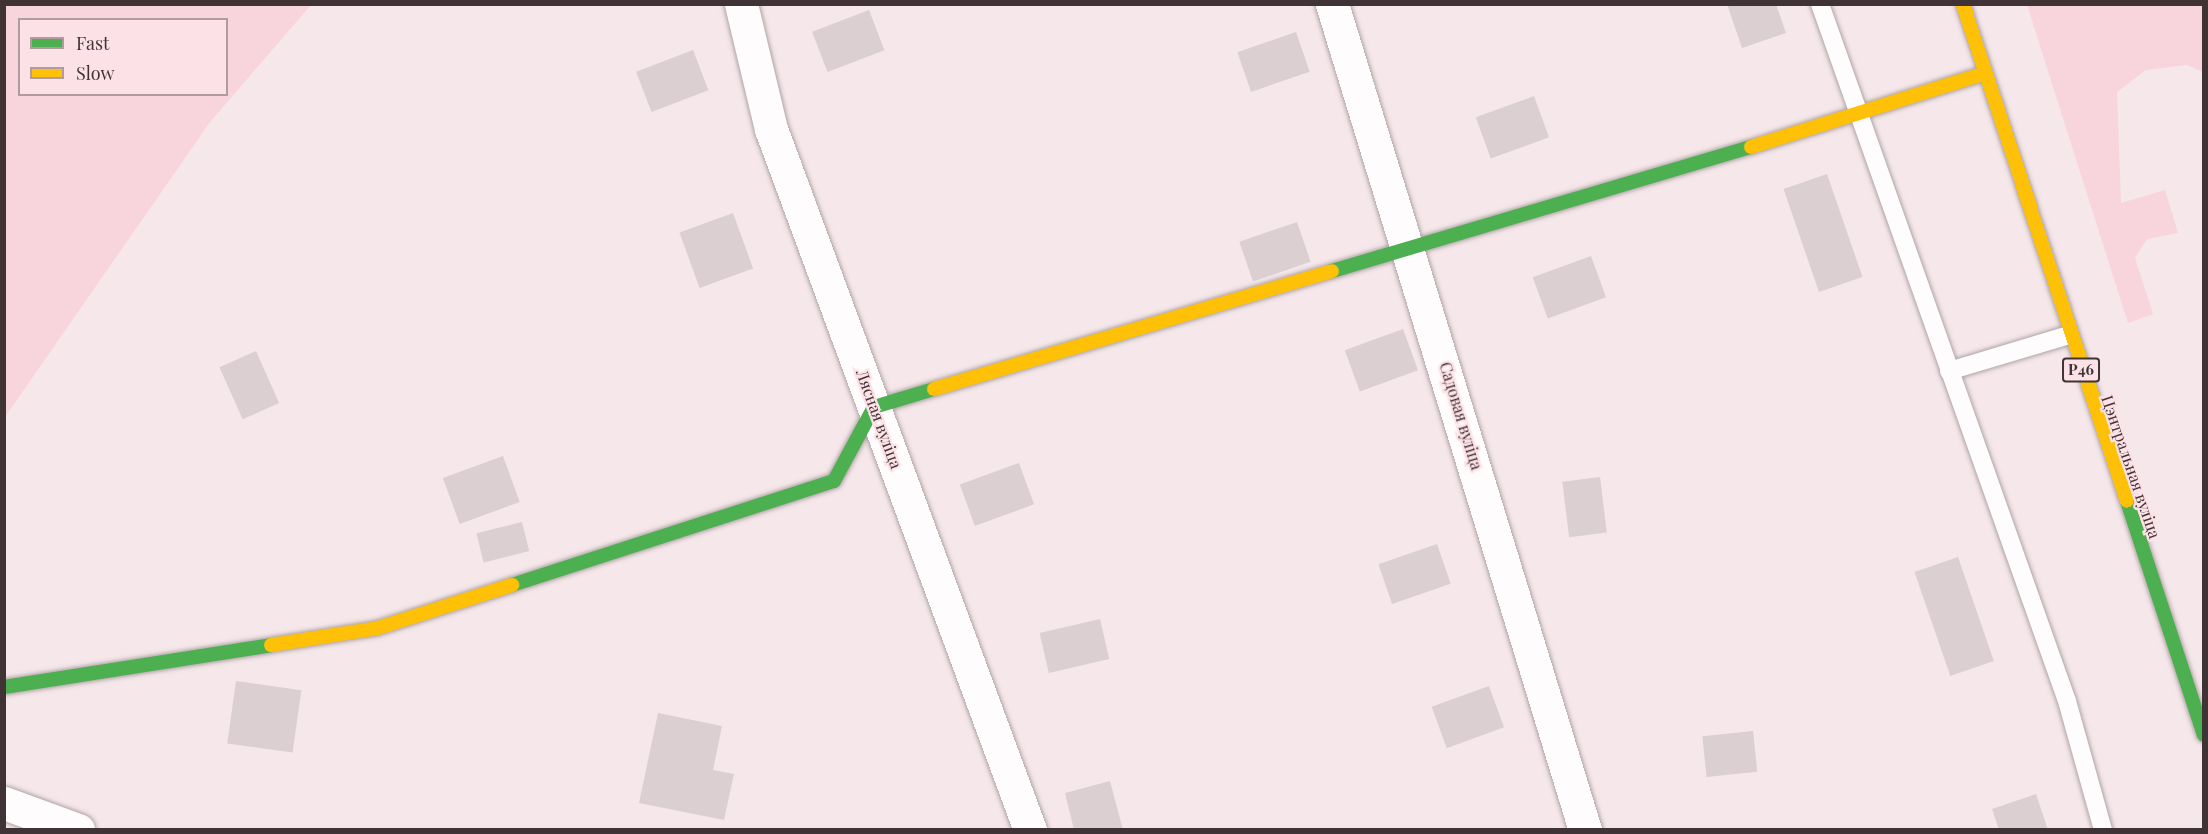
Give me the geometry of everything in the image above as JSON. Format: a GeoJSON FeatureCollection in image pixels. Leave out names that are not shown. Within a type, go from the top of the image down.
{"type":"FeatureCollection","features":[{"type":"Feature","properties":{"kind":"street","name":"Лясная вуліца"},"geometry":{"type":"LineString","coordinates":[[741,4],[771,129],[1030,830]]}},
{"type":"Feature","properties":{"kind":"street","name":"Садовая вуліца"},"geometry":{"type":"LineString","coordinates":[[1332,4],[1410,248],[1585,830]]}},
{"type":"Feature","properties":{"kind":"street","name":"Цэнтральная вуліца"},"geometry":{"type":"LineString","coordinates":[[1963,4],[2068,335],[2204,735]]}},
{"type":"Feature","properties":{"kind":"street"},"geometry":{"type":"LineString","coordinates":[[4,687],[378,628],[834,481],[874,407],[1857,116],[1985,73]]}},
{"type":"Feature","properties":{"kind":"street"},"geometry":{"type":"LineString","coordinates":[[4,803],[78,830]]}},
{"type":"Feature","properties":{"kind":"lane"},"geometry":{"type":"LineString","coordinates":[[1820,4],[1857,116],[2067,701],[2103,830]]}},
{"type":"Feature","properties":{"kind":"lane"},"geometry":{"type":"LineString","coordinates":[[1948,371],[2068,335]]}},
{"type":"Feature","properties":{"kind":"shaded area"},"geometry":{"type":"Polygon","coordinates":[[[5,4],[311,5],[210,122],[5,417],[5,4]]]}},
{"type":"Feature","properties":{"kind":"shaded area"},"geometry":{"type":"Polygon","coordinates":[[[2027,5],[2203,5],[2203,72],[2187,65],[2146,70],[2117,92],[2121,203],[2165,190],[2178,233],[2147,239],[2135,258],[2153,314],[2128,323],[2027,5]]]}},
{"type":"Feature","properties":{"kind":"building"},"geometry":{"type":"Polygon","coordinates":[[[1727,4],[1776,4],[1786,33],[1742,48],[1727,4]]]}},
{"type":"Feature","properties":{"kind":"building"},"geometry":{"type":"Polygon","coordinates":[[[869,10],[884,50],[827,72],[812,32],[869,10]]]}},
{"type":"Feature","properties":{"kind":"building"},"geometry":{"type":"Polygon","coordinates":[[[1296,32],[1310,72],[1251,92],[1237,52],[1296,32]]]}},
{"type":"Feature","properties":{"kind":"building"},"geometry":{"type":"Polygon","coordinates":[[[693,50],[708,90],[651,112],[636,72],[693,50]]]}},
{"type":"Feature","properties":{"kind":"building"},"geometry":{"type":"Polygon","coordinates":[[[1534,96],[1549,137],[1491,159],[1476,117],[1534,96]]]}},
{"type":"Feature","properties":{"kind":"building"},"geometry":{"type":"Polygon","coordinates":[[[1827,174],[1862,277],[1819,292],[1784,189],[1827,174]]]}},
{"type":"Feature","properties":{"kind":"building"},"geometry":{"type":"Polygon","coordinates":[[[733,213],[753,268],[700,288],[679,232],[733,213]]]}},
{"type":"Feature","properties":{"kind":"building"},"geometry":{"type":"Polygon","coordinates":[[[1297,222],[1311,262],[1253,282],[1239,242],[1297,222]]]}},
{"type":"Feature","properties":{"kind":"building"},"geometry":{"type":"Polygon","coordinates":[[[1591,256],[1606,297],[1548,319],[1533,277],[1591,256]]]}},
{"type":"Feature","properties":{"kind":"building"},"geometry":{"type":"Polygon","coordinates":[[[1403,329],[1418,370],[1360,392],[1345,350],[1403,329]]]}},
{"type":"Feature","properties":{"kind":"building"},"geometry":{"type":"Polygon","coordinates":[[[256,351],[279,403],[243,419],[219,367],[256,351]]]}},
{"type":"Feature","properties":{"kind":"building"},"geometry":{"type":"Polygon","coordinates":[[[503,456],[520,502],[460,524],[443,478],[503,456]]]}},
{"type":"Feature","properties":{"kind":"building"},"geometry":{"type":"Polygon","coordinates":[[[1019,463],[1034,504],[975,526],[960,485],[1019,463]]]}},
{"type":"Feature","properties":{"kind":"building"},"geometry":{"type":"Polygon","coordinates":[[[1600,477],[1607,533],[1569,537],[1562,482],[1600,477]]]}},
{"type":"Feature","properties":{"kind":"building"},"geometry":{"type":"Polygon","coordinates":[[[522,522],[529,551],[484,562],[476,533],[522,522]]]}},
{"type":"Feature","properties":{"kind":"building"},"geometry":{"type":"Polygon","coordinates":[[[1437,544],[1451,584],[1392,604],[1378,564],[1437,544]]]}},
{"type":"Feature","properties":{"kind":"building"},"geometry":{"type":"Polygon","coordinates":[[[1958,557],[1994,661],[1950,676],[1915,572],[1958,557]]]}},
{"type":"Feature","properties":{"kind":"building"},"geometry":{"type":"Polygon","coordinates":[[[1100,619],[1109,659],[1049,673],[1040,633],[1100,619]]]}},
{"type":"Feature","properties":{"kind":"building"},"geometry":{"type":"Polygon","coordinates":[[[236,681],[301,690],[293,753],[227,743],[236,681]]]}},
{"type":"Feature","properties":{"kind":"building"},"geometry":{"type":"Polygon","coordinates":[[[1489,686],[1504,727],[1447,748],[1432,707],[1489,686]]]}},
{"type":"Feature","properties":{"kind":"building"},"geometry":{"type":"Polygon","coordinates":[[[658,713],[722,726],[713,770],[734,774],[724,820],[639,803],[658,713]]]}},
{"type":"Feature","properties":{"kind":"building"},"geometry":{"type":"Polygon","coordinates":[[[1753,731],[1757,772],[1707,777],[1702,736],[1753,731]]]}},
{"type":"Feature","properties":{"kind":"building"},"geometry":{"type":"Polygon","coordinates":[[[1110,781],[1123,830],[1074,830],[1065,793],[1110,781]]]}},
{"type":"Feature","properties":{"kind":"building"},"geometry":{"type":"Polygon","coordinates":[[[2036,794],[2048,830],[1999,830],[1992,809],[2036,794]]]}},
{"type":"Feature","properties":{"kind":"traffic: fast"},"geometry":{"type":"LineString","coordinates":[[1332,271],[1751,147]]}},
{"type":"Feature","properties":{"kind":"traffic: fast"},"geometry":{"type":"LineString","coordinates":[[512,585],[834,481],[874,407],[934,389]]}},
{"type":"Feature","properties":{"kind":"traffic: fast"},"geometry":{"type":"LineString","coordinates":[[2127,501],[2204,735]]}},
{"type":"Feature","properties":{"kind":"traffic: fast"},"geometry":{"type":"LineString","coordinates":[[4,687],[271,645]]}},
{"type":"Feature","properties":{"kind":"traffic: slow"},"geometry":{"type":"LineString","coordinates":[[1963,4],[2127,501]]}},
{"type":"Feature","properties":{"kind":"traffic: slow"},"geometry":{"type":"LineString","coordinates":[[1751,147],[1985,73]]}},
{"type":"Feature","properties":{"kind":"traffic: slow"},"geometry":{"type":"LineString","coordinates":[[934,389],[1332,271]]}},
{"type":"Feature","properties":{"kind":"traffic: slow"},"geometry":{"type":"LineString","coordinates":[[271,645],[378,628],[512,585]]}}]}
